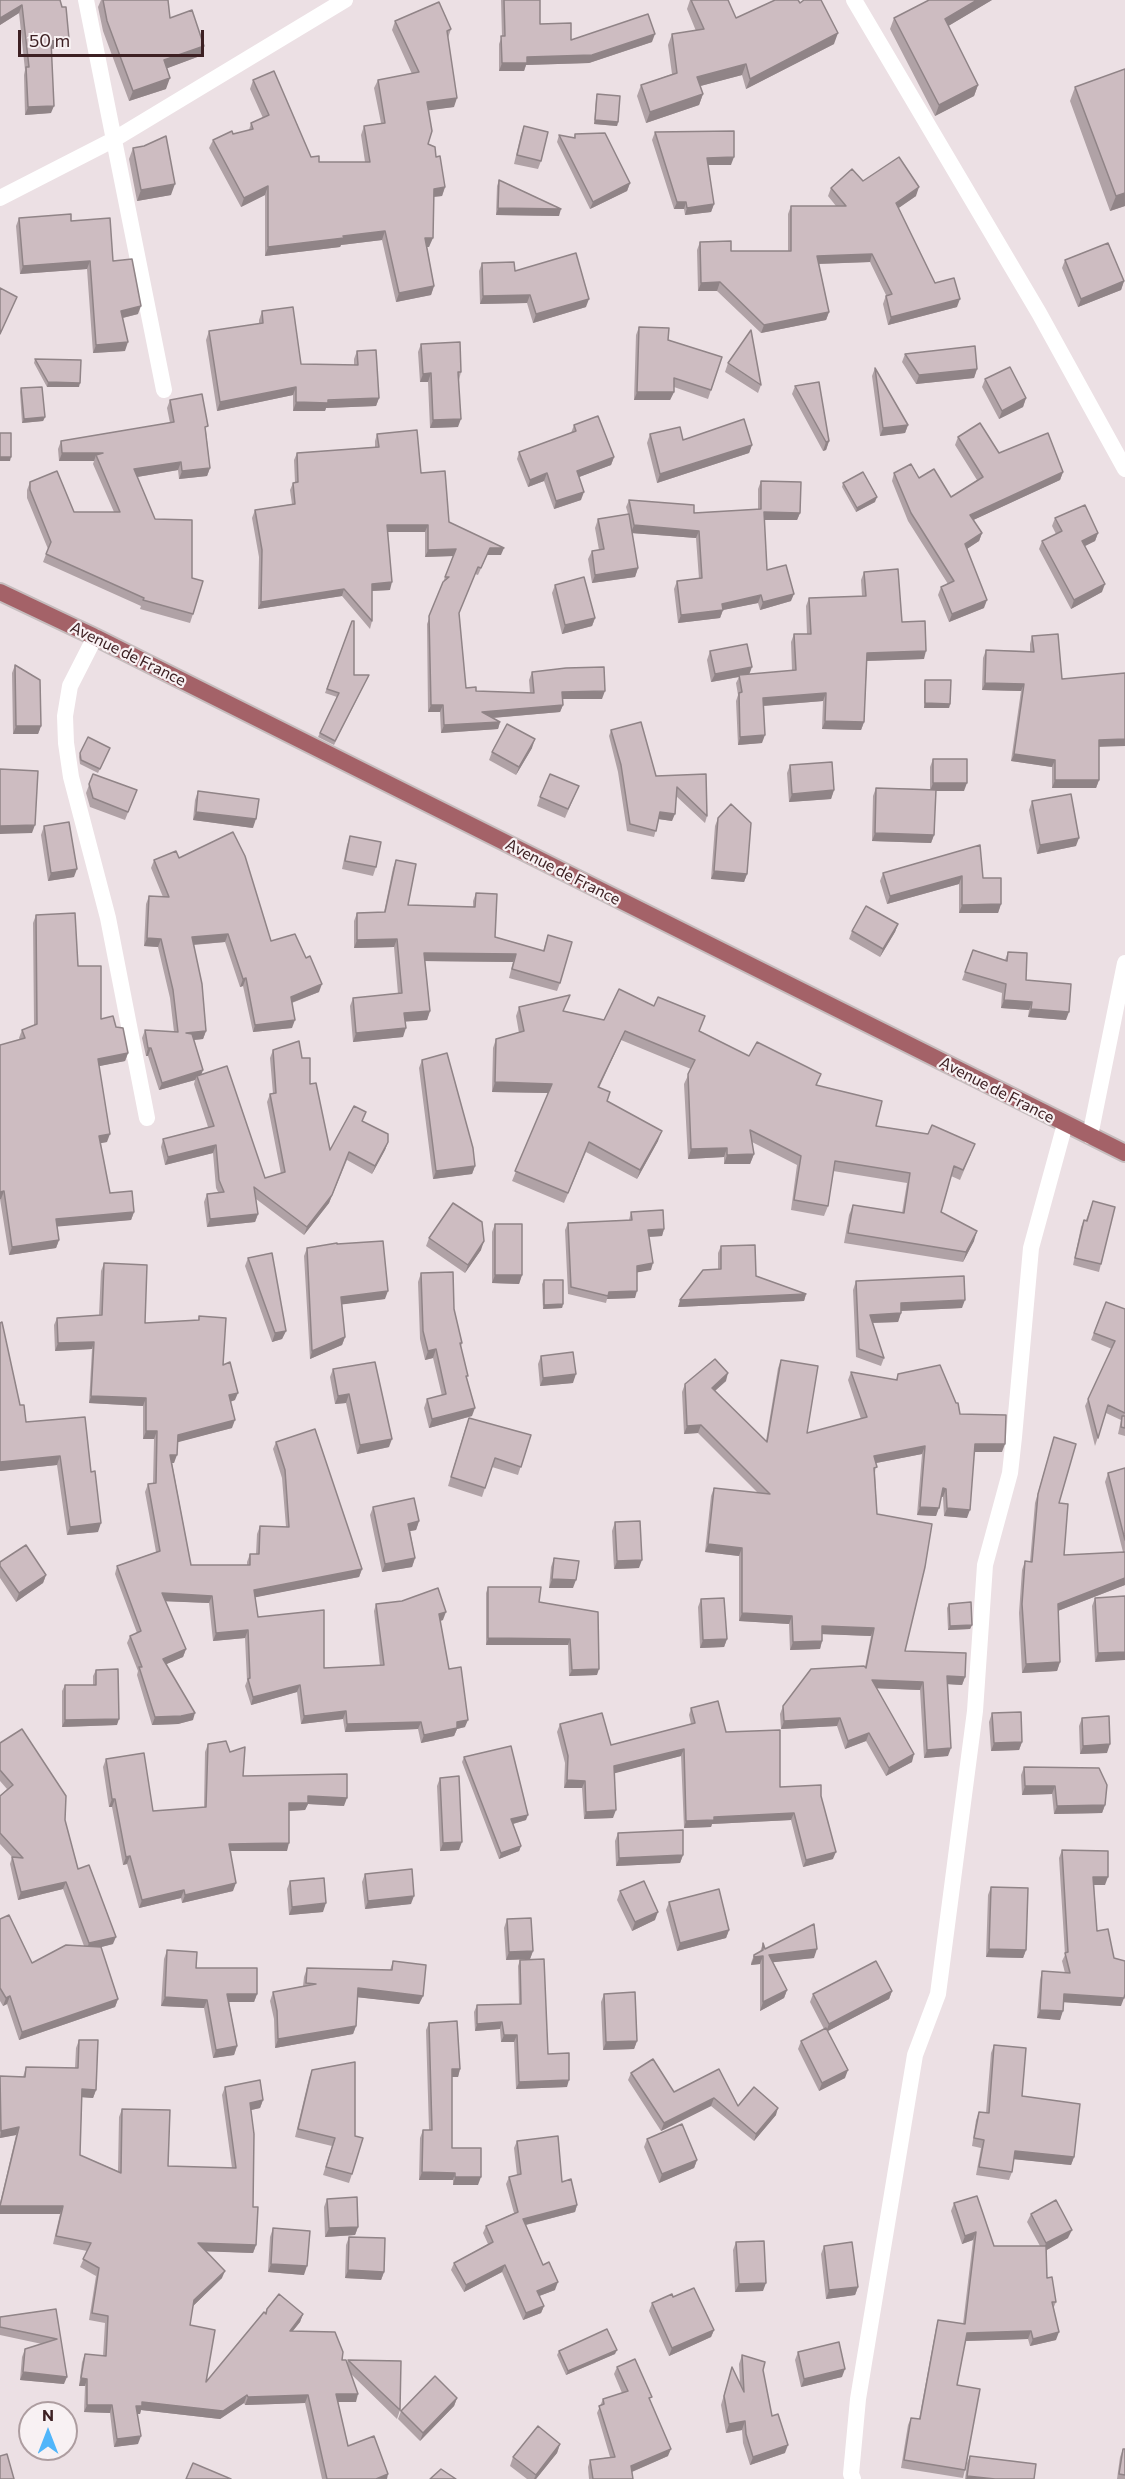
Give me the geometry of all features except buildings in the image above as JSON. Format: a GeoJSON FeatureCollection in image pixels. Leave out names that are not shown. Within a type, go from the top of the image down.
{"type":"FeatureCollection","features":[{"type":"Feature","properties":{"kind":"main road","name":"Avenue de France"},"geometry":{"type":"LineString","coordinates":[[0,592],[95,637],[1125,1153]]}},
{"type":"Feature","properties":{"kind":"street"},"geometry":{"type":"LineString","coordinates":[[87,0],[164,390]]}},
{"type":"Feature","properties":{"kind":"street"},"geometry":{"type":"LineString","coordinates":[[0,198],[113,140],[345,0]]}},
{"type":"Feature","properties":{"kind":"street"},"geometry":{"type":"LineString","coordinates":[[854,0],[1039,313],[1125,469]]}},
{"type":"Feature","properties":{"kind":"street"},"geometry":{"type":"LineString","coordinates":[[95,637],[70,686],[65,716],[66,744],[71,777],[108,918],[147,1118]]}},
{"type":"Feature","properties":{"kind":"street"},"geometry":{"type":"LineString","coordinates":[[1090,1136],[1125,963]]}},
{"type":"Feature","properties":{"kind":"street"},"geometry":{"type":"LineString","coordinates":[[851,2477],[858,2399],[915,2055],[938,1994],[975,1711],[985,1565],[1010,1473],[1031,1248],[1065,1124]]}}]}
